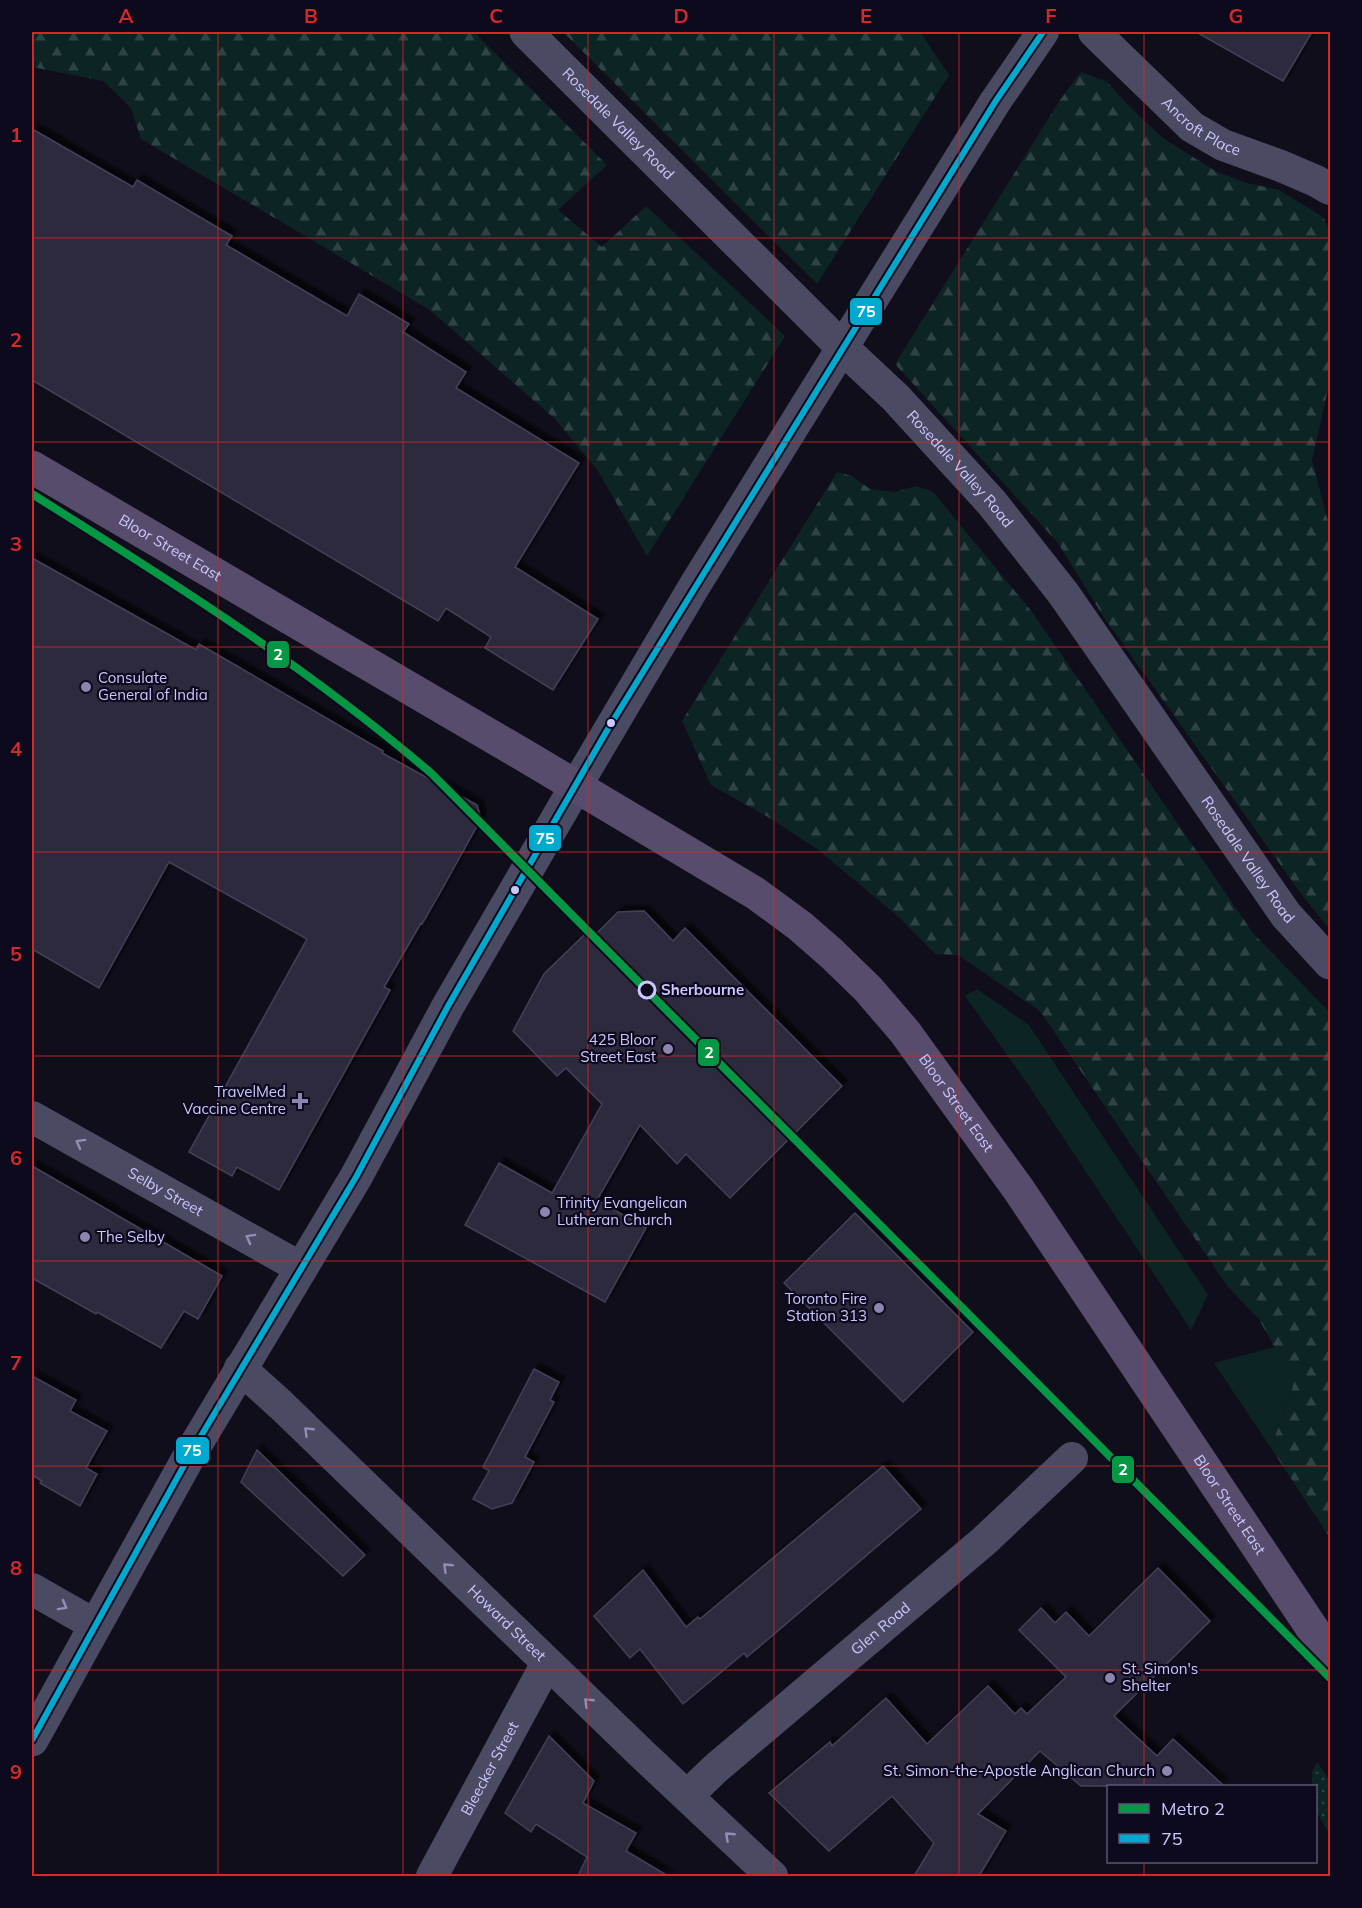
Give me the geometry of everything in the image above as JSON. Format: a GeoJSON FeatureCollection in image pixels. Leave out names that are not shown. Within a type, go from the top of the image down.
{"type":"FeatureCollection","features":[{"type":"Feature","properties":{"kind":"main road","name":"Bloor Street East"},"geometry":{"type":"LineString","coordinates":[[32,467],[576,786],[755,893],[800,926],[868,989],[905,1032],[1019,1190],[1330,1655]]}},
{"type":"Feature","properties":{"kind":"street","name":"Rosedale Valley Road"},"geometry":{"type":"LineString","coordinates":[[526,32],[896,398],[992,503],[1063,593],[1286,915],[1330,963]]}},
{"type":"Feature","properties":{"kind":"street"},"geometry":{"type":"LineString","coordinates":[[32,1740],[240,1368],[356,1177],[448,1006],[694,585],[995,102],[1043,32]]}},
{"type":"Feature","properties":{"kind":"street","name":"Ancroft Place"},"geometry":{"type":"LineString","coordinates":[[1094,32],[1192,127],[1223,145],[1281,166],[1330,189]]}},
{"type":"Feature","properties":{"kind":"street","name":"Selby Street"},"geometry":{"type":"LineString","coordinates":[[32,1117],[301,1268]]}},
{"type":"Feature","properties":{"kind":"street","name":"Howard Street"},"geometry":{"type":"LineString","coordinates":[[240,1368],[772,1876]]}},
{"type":"Feature","properties":{"kind":"street","name":"Glen Road"},"geometry":{"type":"LineString","coordinates":[[687,1796],[715,1769],[984,1541],[1072,1458]]}},
{"type":"Feature","properties":{"kind":"street"},"geometry":{"type":"LineString","coordinates":[[32,1589],[95,1625]]}},
{"type":"Feature","properties":{"kind":"street","name":"Bleecker Street"},"geometry":{"type":"LineString","coordinates":[[432,1876],[548,1663]]}},
{"type":"Feature","properties":{"kind":"green space"},"geometry":{"type":"Polygon","coordinates":[[[32,32],[474,32],[607,165],[558,210],[602,247],[646,206],[785,336],[647,556],[598,471],[555,419],[430,310],[141,139],[131,108],[103,81],[32,67],[32,32]]]}},
{"type":"Feature","properties":{"kind":"green space"},"geometry":{"type":"Polygon","coordinates":[[[563,32],[920,32],[949,75],[817,284],[563,32]]]}},
{"type":"Feature","properties":{"kind":"green space"},"geometry":{"type":"Polygon","coordinates":[[[1081,72],[1107,82],[1164,139],[1217,172],[1247,183],[1279,190],[1323,217],[1330,232],[1330,380],[1312,460],[1330,529],[1330,930],[1302,895],[1103,616],[1058,543],[895,364],[1060,100],[1081,72]]]}},
{"type":"Feature","properties":{"kind":"green space"},"geometry":{"type":"Polygon","coordinates":[[[837,472],[852,476],[870,489],[895,492],[916,486],[933,492],[1032,612],[1253,933],[1330,1013],[1330,1538],[1271,1448],[1294,1383],[1259,1319],[1228,1287],[1040,1011],[958,955],[935,954],[900,918],[816,848],[768,817],[711,785],[682,721],[837,472]]]}},
{"type":"Feature","properties":{"kind":"green space"},"geometry":{"type":"Polygon","coordinates":[[[977,989],[1029,1025],[1208,1295],[1191,1330],[1027,1083],[965,996],[977,989]]]}},
{"type":"Feature","properties":{"kind":"green space"},"geometry":{"type":"Polygon","coordinates":[[[1275,1347],[1294,1383],[1271,1448],[1214,1363],[1275,1347]]]}},
{"type":"Feature","properties":{"kind":"green space"},"geometry":{"type":"Polygon","coordinates":[[[1317,1762],[1330,1781],[1330,1834],[1317,1813],[1317,1785],[1312,1785],[1312,1772],[1317,1762]]]}},
{"type":"Feature","properties":{"kind":"building"},"geometry":{"type":"Polygon","coordinates":[[[1196,32],[1312,32],[1283,81],[1196,32]]]}},
{"type":"Feature","properties":{"kind":"building"},"geometry":{"type":"Polygon","coordinates":[[[32,129],[133,187],[137,180],[232,236],[226,245],[347,316],[359,294],[409,324],[403,332],[466,372],[456,388],[579,463],[515,567],[598,619],[553,690],[485,648],[491,637],[446,608],[438,621],[32,380],[32,129]]]}},
{"type":"Feature","properties":{"kind":"building"},"geometry":{"type":"Polygon","coordinates":[[[32,558],[196,650],[199,644],[383,751],[382,753],[477,805],[481,819],[384,987],[390,990],[279,1190],[237,1167],[232,1176],[189,1152],[307,939],[169,862],[99,988],[32,949],[32,558]]]}},
{"type":"Feature","properties":{"kind":"building","name":"425 Bloor Street East"},"geometry":{"type":"Polygon","coordinates":[[[644,911],[673,941],[685,928],[842,1086],[730,1198],[686,1154],[677,1164],[640,1125],[597,1200],[646,1228],[605,1302],[465,1225],[499,1163],[552,1193],[602,1104],[566,1068],[557,1076],[513,1031],[544,974],[586,933],[591,939],[618,912],[644,911]]]}},
{"type":"Feature","properties":{"kind":"building"},"geometry":{"type":"Polygon","coordinates":[[[32,1166],[222,1276],[198,1319],[184,1311],[161,1348],[32,1278],[32,1166]]]}},
{"type":"Feature","properties":{"kind":"building","name":"Toronto Fire Station 313"},"geometry":{"type":"Polygon","coordinates":[[[855,1213],[973,1332],[903,1402],[784,1283],[855,1213]]]}},
{"type":"Feature","properties":{"kind":"building"},"geometry":{"type":"Polygon","coordinates":[[[534,1369],[559,1382],[550,1400],[554,1402],[525,1457],[534,1462],[512,1503],[492,1509],[473,1499],[489,1471],[483,1467],[534,1369]]]}},
{"type":"Feature","properties":{"kind":"building"},"geometry":{"type":"Polygon","coordinates":[[[32,1376],[76,1400],[70,1411],[107,1431],[86,1468],[97,1474],[80,1506],[40,1483],[42,1481],[32,1475],[32,1376]]]}},
{"type":"Feature","properties":{"kind":"building"},"geometry":{"type":"Polygon","coordinates":[[[257,1450],[365,1555],[343,1576],[241,1482],[257,1450]]]}},
{"type":"Feature","properties":{"kind":"building"},"geometry":{"type":"Polygon","coordinates":[[[883,1466],[921,1509],[747,1657],[744,1653],[683,1704],[640,1649],[630,1658],[594,1616],[643,1570],[686,1627],[698,1617],[700,1619],[883,1466]]]}},
{"type":"Feature","properties":{"kind":"building"},"geometry":{"type":"Polygon","coordinates":[[[1158,1568],[1210,1621],[1114,1716],[1157,1756],[1173,1739],[1223,1785],[1081,1786],[1040,1751],[978,1814],[1006,1831],[979,1876],[914,1876],[934,1843],[892,1796],[829,1851],[769,1793],[830,1742],[832,1746],[886,1698],[927,1744],[988,1686],[1015,1714],[1021,1708],[1027,1714],[1066,1677],[1019,1630],[1041,1608],[1055,1623],[1066,1612],[1089,1636],[1158,1568]]]}},
{"type":"Feature","properties":{"kind":"building"},"geometry":{"type":"Polygon","coordinates":[[[549,1736],[594,1781],[583,1803],[636,1833],[626,1851],[668,1876],[578,1876],[587,1857],[536,1824],[531,1832],[505,1813],[549,1736]]]}},
{"type":"Feature","properties":{"kind":"metro line","name":"2"},"geometry":{"type":"LineString","coordinates":[[32,494],[237,626],[335,696],[431,773],[1330,1678]]}},
{"type":"Feature","properties":{"kind":"transit line","name":"75"},"geometry":{"type":"LineString","coordinates":[[32,1740],[192,1451],[356,1177],[448,1006],[609,727],[995,102],[1043,32]]}},
{"type":"Feature","properties":{"kind":"place","name":"Consulate General of India"},"geometry":{"type":"Point","coordinates":[86,687]}},
{"type":"Feature","properties":{"kind":"place","name":"Sherbourne"},"geometry":{"type":"Point","coordinates":[647,990]}},
{"type":"Feature","properties":{"kind":"place","name":"425 Bloor Street East"},"geometry":{"type":"Point","coordinates":[668,1049]}},
{"type":"Feature","properties":{"kind":"place","name":"TravelMed Vaccine Centre"},"geometry":{"type":"Point","coordinates":[300,1101]}},
{"type":"Feature","properties":{"kind":"place","name":"Trinity Evangelican Lutheran Church"},"geometry":{"type":"Point","coordinates":[545,1212]}},
{"type":"Feature","properties":{"kind":"place","name":"The Selby"},"geometry":{"type":"Point","coordinates":[85,1237]}},
{"type":"Feature","properties":{"kind":"place","name":"Toronto Fire Station 313"},"geometry":{"type":"Point","coordinates":[879,1308]}},
{"type":"Feature","properties":{"kind":"place","name":"St. Simon's Shelter"},"geometry":{"type":"Point","coordinates":[1110,1678]}},
{"type":"Feature","properties":{"kind":"place","name":"St. Simon-the-Apostle Anglican Church"},"geometry":{"type":"Point","coordinates":[1167,1771]}}]}
